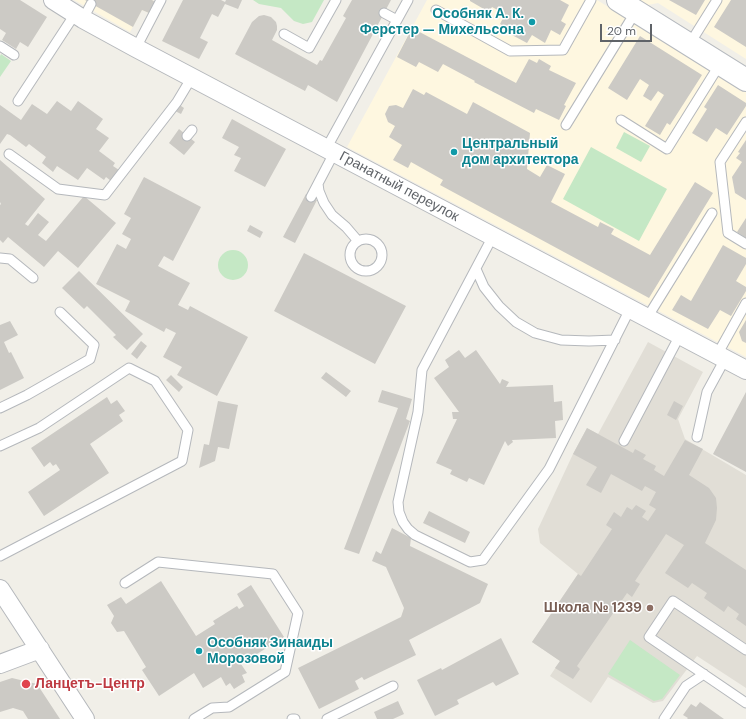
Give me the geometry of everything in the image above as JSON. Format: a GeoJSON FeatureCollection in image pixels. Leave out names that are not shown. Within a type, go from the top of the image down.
{"type":"FeatureCollection","features":[{"type":"Feature","properties":{"kind":"street","name":"Гранатный переулок"},"geometry":{"type":"LineString","coordinates":[[53,0],[83,12],[136,48],[746,370]]}},
{"type":"Feature","properties":{"kind":"street"},"geometry":{"type":"LineString","coordinates":[[627,5],[746,80]]}},
{"type":"Feature","properties":{"kind":"street"},"geometry":{"type":"LineString","coordinates":[[0,589],[85,719]]}},
{"type":"Feature","properties":{"kind":"street"},"geometry":{"type":"LineString","coordinates":[[0,664],[40,649]]}},
{"type":"Feature","properties":{"kind":"lane"},"geometry":{"type":"LineString","coordinates":[[136,48],[161,0]]}},
{"type":"Feature","properties":{"kind":"lane"},"geometry":{"type":"LineString","coordinates":[[284,34],[309,48],[336,0]]}},
{"type":"Feature","properties":{"kind":"lane"},"geometry":{"type":"LineString","coordinates":[[311,197],[318,184],[330,151],[408,0]]}},
{"type":"Feature","properties":{"kind":"lane"},"geometry":{"type":"LineString","coordinates":[[436,10],[510,51],[563,50],[591,0]]}},
{"type":"Feature","properties":{"kind":"lane"},"geometry":{"type":"LineString","coordinates":[[689,45],[717,0]]}},
{"type":"Feature","properties":{"kind":"lane"},"geometry":{"type":"LineString","coordinates":[[566,125],[627,5]]}},
{"type":"Feature","properties":{"kind":"lane"},"geometry":{"type":"LineString","coordinates":[[18,101],[83,12]]}},
{"type":"Feature","properties":{"kind":"lane"},"geometry":{"type":"LineString","coordinates":[[384,13],[397,20]]}},
{"type":"Feature","properties":{"kind":"lane"},"geometry":{"type":"LineString","coordinates":[[0,46],[14,55]]}},
{"type":"Feature","properties":{"kind":"lane"},"geometry":{"type":"LineString","coordinates":[[621,120],[667,149],[720,64]]}},
{"type":"Feature","properties":{"kind":"lane"},"geometry":{"type":"LineString","coordinates":[[9,154],[58,189],[105,195],[177,102],[192,78]]}},
{"type":"Feature","properties":{"kind":"lane"},"geometry":{"type":"LineString","coordinates":[[746,122],[720,162],[728,233],[746,244]]}},
{"type":"Feature","properties":{"kind":"lane"},"geometry":{"type":"LineString","coordinates":[[318,184],[324,203],[332,215],[346,227],[358,241]]}},
{"type":"Feature","properties":{"kind":"lane"},"geometry":{"type":"LineString","coordinates":[[647,318],[712,213]]}},
{"type":"Feature","properties":{"kind":"lane"},"geometry":{"type":"LineString","coordinates":[[493,236],[422,370],[418,412],[398,502],[399,512],[403,522],[415,535],[470,562],[483,560],[549,469],[630,309]]}},
{"type":"Feature","properties":{"kind":"lane"},"geometry":{"type":"LineString","coordinates":[[0,258],[10,259],[33,278]]}},
{"type":"Feature","properties":{"kind":"lane"},"geometry":{"type":"LineString","coordinates":[[476,269],[484,287],[499,306],[516,322],[535,333],[561,340],[615,340]]}},
{"type":"Feature","properties":{"kind":"lane"},"geometry":{"type":"LineString","coordinates":[[697,438],[707,392],[721,357],[746,303]]}},
{"type":"Feature","properties":{"kind":"lane"},"geometry":{"type":"LineString","coordinates":[[0,408],[27,395],[90,359],[94,346],[60,312]]}},
{"type":"Feature","properties":{"kind":"lane"},"geometry":{"type":"LineString","coordinates":[[624,441],[680,335]]}},
{"type":"Feature","properties":{"kind":"lane"},"geometry":{"type":"LineString","coordinates":[[0,446],[39,428],[129,368],[155,381],[188,430],[182,461],[0,556]]}},
{"type":"Feature","properties":{"kind":"lane"},"geometry":{"type":"LineString","coordinates":[[125,583],[158,562],[273,574],[298,613],[285,672],[230,707],[212,708],[194,719]]}},
{"type":"Feature","properties":{"kind":"lane"},"geometry":{"type":"LineString","coordinates":[[746,650],[673,601],[649,637],[746,703]]}},
{"type":"Feature","properties":{"kind":"lane"},"geometry":{"type":"LineString","coordinates":[[664,719],[686,686],[704,674]]}},
{"type":"Feature","properties":{"kind":"lane"},"geometry":{"type":"LineString","coordinates":[[327,719],[393,686]]}},
{"type":"Feature","properties":{"kind":"shaded area"},"geometry":{"type":"Polygon","coordinates":[[[74,0],[152,0],[155,2],[149,13],[142,10],[130,32],[74,0]]]}},
{"type":"Feature","properties":{"kind":"shaded area"},"geometry":{"type":"Polygon","coordinates":[[[427,0],[597,0],[746,92],[746,357],[347,147],[427,0]]]}},
{"type":"Feature","properties":{"kind":"shaded area"},"geometry":{"type":"Polygon","coordinates":[[[638,0],[746,0],[746,59],[658,3],[648,5],[638,0]]]}},
{"type":"Feature","properties":{"kind":"shaded area","name":"Школа № 1239"},"geometry":{"type":"Polygon","coordinates":[[[648,342],[703,372],[678,419],[685,439],[746,475],[746,688],[697,656],[663,701],[653,703],[608,677],[591,703],[550,676],[560,661],[532,642],[578,574],[540,543],[538,529],[573,454],[587,428],[598,434],[648,342]]]}},
{"type":"Feature","properties":{"kind":"green space"},"geometry":{"type":"Polygon","coordinates":[[[253,0],[324,0],[312,22],[303,24],[294,21],[281,8],[259,4],[253,0]]]}},
{"type":"Feature","properties":{"kind":"green space"},"geometry":{"type":"Polygon","coordinates":[[[1,54],[11,61],[0,77],[0,56],[1,54]]]}},
{"type":"Feature","properties":{"kind":"green space"},"geometry":{"type":"Polygon","coordinates":[[[624,132],[650,146],[641,162],[616,148],[624,132]]]}},
{"type":"Feature","properties":{"kind":"green space"},"geometry":{"type":"Polygon","coordinates":[[[591,147],[667,189],[639,241],[563,199],[591,147]]]}},
{"type":"Feature","properties":{"kind":"green space"},"geometry":{"type":"Polygon","coordinates":[[[233,250],[244,254],[248,265],[244,276],[233,280],[222,276],[218,265],[222,254],[233,250]]]}},
{"type":"Feature","properties":{"kind":"green space"},"geometry":{"type":"Polygon","coordinates":[[[630,640],[680,675],[662,699],[654,701],[608,674],[630,640]]]}},
{"type":"Feature","properties":{"kind":"building"},"geometry":{"type":"Polygon","coordinates":[[[0,0],[20,0],[47,17],[28,47],[20,42],[16,49],[2,40],[6,33],[0,29],[0,0]]]}},
{"type":"Feature","properties":{"kind":"building"},"geometry":{"type":"Polygon","coordinates":[[[85,0],[152,0],[155,2],[149,13],[142,10],[133,27],[85,0]]]}},
{"type":"Feature","properties":{"kind":"building"},"geometry":{"type":"Polygon","coordinates":[[[183,0],[221,0],[225,2],[226,0],[242,0],[238,9],[225,4],[218,17],[212,14],[200,38],[208,42],[199,59],[162,41],[183,0]]]}},
{"type":"Feature","properties":{"kind":"building"},"geometry":{"type":"Polygon","coordinates":[[[352,0],[391,0],[337,102],[308,85],[305,91],[235,54],[252,22],[259,16],[264,15],[271,17],[276,22],[277,30],[272,40],[317,65],[320,60],[322,61],[346,18],[343,16],[352,0]]]}},
{"type":"Feature","properties":{"kind":"building","name":"Особняк А. К. Ферстер — Михельсона"},"geometry":{"type":"Polygon","coordinates":[[[470,0],[560,0],[569,5],[561,21],[566,24],[560,35],[551,30],[545,43],[532,35],[527,43],[512,35],[514,31],[500,24],[505,14],[492,7],[489,12],[470,0]]]}},
{"type":"Feature","properties":{"kind":"building"},"geometry":{"type":"Polygon","coordinates":[[[669,0],[705,0],[696,15],[669,0]]]}},
{"type":"Feature","properties":{"kind":"building"},"geometry":{"type":"Polygon","coordinates":[[[731,0],[746,0],[746,47],[714,27],[731,0]]]}},
{"type":"Feature","properties":{"kind":"building"},"geometry":{"type":"Polygon","coordinates":[[[412,28],[516,83],[529,59],[537,63],[539,59],[551,66],[549,70],[576,83],[564,105],[566,106],[559,120],[536,109],[534,113],[443,64],[438,72],[419,62],[416,67],[397,57],[412,28]]]}},
{"type":"Feature","properties":{"kind":"building"},"geometry":{"type":"Polygon","coordinates":[[[640,36],[702,75],[670,125],[667,123],[660,135],[645,126],[664,95],[658,91],[651,101],[643,96],[649,85],[640,79],[627,100],[608,88],[640,36]]]}},
{"type":"Feature","properties":{"kind":"building"},"geometry":{"type":"Polygon","coordinates":[[[718,85],[746,103],[746,106],[727,135],[716,128],[707,142],[692,133],[707,109],[704,107],[718,85]]]}},
{"type":"Feature","properties":{"kind":"building"},"geometry":{"type":"Polygon","coordinates":[[[413,89],[424,95],[426,92],[467,114],[473,102],[530,133],[527,169],[540,177],[547,165],[565,174],[551,202],[598,227],[600,222],[614,229],[611,234],[650,255],[695,182],[713,193],[649,298],[440,185],[443,180],[411,162],[408,168],[393,160],[402,145],[389,137],[395,126],[388,122],[385,114],[389,106],[396,105],[403,108],[413,89]]]}},
{"type":"Feature","properties":{"kind":"building"},"geometry":{"type":"Polygon","coordinates":[[[57,101],[71,111],[78,101],[103,119],[96,129],[109,138],[99,151],[115,163],[113,166],[119,170],[111,181],[106,177],[104,180],[87,168],[78,180],[57,166],[53,172],[42,163],[46,157],[29,144],[26,147],[7,134],[0,144],[0,105],[21,120],[32,104],[47,114],[57,101]]]}},
{"type":"Feature","properties":{"kind":"building"},"geometry":{"type":"Polygon","coordinates":[[[178,104],[184,108],[181,114],[175,111],[178,104]]]}},
{"type":"Feature","properties":{"kind":"building"},"geometry":{"type":"Polygon","coordinates":[[[232,119],[286,149],[265,187],[234,171],[241,158],[234,155],[239,147],[222,138],[232,119]]]}},
{"type":"Feature","properties":{"kind":"building"},"geometry":{"type":"Polygon","coordinates":[[[179,129],[195,142],[184,155],[169,143],[179,129]]]}},
{"type":"Feature","properties":{"kind":"building"},"geometry":{"type":"Polygon","coordinates":[[[746,140],[746,200],[735,193],[732,177],[742,162],[736,158],[746,140]]]}},
{"type":"Feature","properties":{"kind":"building"},"geometry":{"type":"Polygon","coordinates":[[[0,160],[45,199],[25,224],[28,226],[38,213],[49,222],[38,235],[46,241],[84,196],[116,223],[78,268],[58,251],[44,267],[8,237],[3,243],[0,240],[0,160]]]}},
{"type":"Feature","properties":{"kind":"building"},"geometry":{"type":"Polygon","coordinates":[[[144,177],[201,207],[173,261],[164,256],[158,266],[190,283],[178,305],[188,310],[190,306],[248,337],[217,396],[177,375],[182,367],[163,357],[176,333],[166,328],[164,332],[125,311],[130,301],[96,284],[117,244],[126,249],[131,239],[122,234],[131,218],[124,214],[144,177]]]}},
{"type":"Feature","properties":{"kind":"building"},"geometry":{"type":"Polygon","coordinates":[[[306,194],[317,200],[295,243],[283,237],[306,194]]]}},
{"type":"Feature","properties":{"kind":"building"},"geometry":{"type":"Polygon","coordinates":[[[746,218],[746,238],[737,232],[746,218]]]}},
{"type":"Feature","properties":{"kind":"building"},"geometry":{"type":"Polygon","coordinates":[[[250,225],[263,232],[260,238],[247,231],[250,225]]]}},
{"type":"Feature","properties":{"kind":"building"},"geometry":{"type":"Polygon","coordinates":[[[723,245],[746,258],[746,264],[736,281],[746,287],[746,291],[731,316],[720,310],[708,329],[672,310],[681,295],[691,301],[723,245]]]}},
{"type":"Feature","properties":{"kind":"building"},"geometry":{"type":"Polygon","coordinates":[[[304,253],[406,306],[375,364],[274,311],[304,253]]]}},
{"type":"Feature","properties":{"kind":"building"},"geometry":{"type":"Polygon","coordinates":[[[79,271],[143,334],[127,350],[113,337],[116,335],[87,306],[84,309],[62,288],[79,271]]]}},
{"type":"Feature","properties":{"kind":"building"},"geometry":{"type":"Polygon","coordinates":[[[746,320],[746,343],[742,341],[739,332],[746,320]]]}},
{"type":"Feature","properties":{"kind":"building"},"geometry":{"type":"Polygon","coordinates":[[[10,321],[18,335],[4,342],[9,353],[11,352],[24,378],[0,390],[0,325],[10,321]]]}},
{"type":"Feature","properties":{"kind":"building"},"geometry":{"type":"Polygon","coordinates":[[[141,341],[147,346],[137,359],[131,354],[141,341]]]}},
{"type":"Feature","properties":{"kind":"building"},"geometry":{"type":"Polygon","coordinates":[[[459,350],[465,358],[476,350],[500,384],[502,379],[509,382],[506,387],[553,385],[554,402],[562,401],[563,420],[555,421],[556,438],[512,440],[513,442],[508,446],[505,441],[484,485],[469,478],[467,482],[450,474],[452,470],[436,463],[457,419],[453,419],[452,412],[459,412],[434,378],[449,367],[445,360],[459,350]]]}},
{"type":"Feature","properties":{"kind":"building"},"geometry":{"type":"Polygon","coordinates":[[[326,372],[351,391],[346,397],[321,378],[326,372]]]}},
{"type":"Feature","properties":{"kind":"building"},"geometry":{"type":"Polygon","coordinates":[[[171,375],[183,387],[179,392],[166,380],[171,375]]]}},
{"type":"Feature","properties":{"kind":"building"},"geometry":{"type":"Polygon","coordinates":[[[382,390],[412,399],[406,419],[410,421],[359,554],[344,549],[398,408],[378,402],[382,390]]]}},
{"type":"Feature","properties":{"kind":"building"},"geometry":{"type":"Polygon","coordinates":[[[746,392],[746,472],[713,454],[746,392]]]}},
{"type":"Feature","properties":{"kind":"building"},"geometry":{"type":"Polygon","coordinates":[[[107,397],[111,404],[117,400],[125,411],[119,415],[123,421],[90,444],[109,473],[44,516],[28,492],[60,470],[56,464],[53,466],[50,462],[44,467],[31,448],[107,397]]]}},
{"type":"Feature","properties":{"kind":"building"},"geometry":{"type":"Polygon","coordinates":[[[218,401],[238,405],[229,449],[218,447],[215,461],[199,468],[204,444],[209,445],[218,401]]]}},
{"type":"Feature","properties":{"kind":"building"},"geometry":{"type":"Polygon","coordinates":[[[674,401],[683,406],[676,420],[667,415],[674,401]]]}},
{"type":"Feature","properties":{"kind":"building"},"geometry":{"type":"Polygon","coordinates":[[[587,428],[633,453],[635,449],[646,455],[643,459],[656,466],[654,470],[664,476],[685,440],[703,449],[689,475],[709,488],[716,498],[716,520],[705,543],[746,570],[746,626],[736,619],[739,614],[728,606],[724,612],[704,598],[707,593],[692,583],[688,588],[665,573],[684,545],[666,534],[635,581],[640,584],[632,597],[627,593],[577,666],[580,669],[573,679],[555,668],[560,661],[532,642],[578,574],[581,576],[612,529],[606,525],[614,512],[621,517],[627,507],[632,510],[636,505],[646,511],[642,517],[648,521],[656,509],[649,505],[656,492],[645,486],[642,491],[611,474],[601,493],[586,485],[597,467],[573,454],[587,428]]]}},
{"type":"Feature","properties":{"kind":"building"},"geometry":{"type":"Polygon","coordinates":[[[429,511],[470,532],[465,543],[423,523],[429,511]]]}},
{"type":"Feature","properties":{"kind":"building"},"geometry":{"type":"Polygon","coordinates":[[[392,528],[411,538],[410,546],[488,584],[480,603],[409,640],[416,655],[364,680],[362,677],[355,681],[359,689],[319,709],[298,668],[401,617],[404,608],[386,567],[372,561],[376,551],[381,554],[392,528]]]}},
{"type":"Feature","properties":{"kind":"building","name":"Особняк Зинаиды Морозовой"},"geometry":{"type":"Polygon","coordinates":[[[161,581],[196,636],[215,624],[213,621],[237,606],[239,609],[244,606],[237,594],[251,585],[284,637],[241,664],[247,673],[242,675],[245,682],[234,689],[230,683],[226,686],[221,677],[203,688],[194,673],[159,696],[142,670],[146,667],[124,631],[117,632],[111,623],[114,616],[107,605],[121,597],[126,604],[161,581]]]}},
{"type":"Feature","properties":{"kind":"building"},"geometry":{"type":"Polygon","coordinates":[[[501,638],[519,674],[496,686],[493,682],[457,700],[459,704],[435,716],[417,680],[441,668],[442,670],[501,638]]]}},
{"type":"Feature","properties":{"kind":"building"},"geometry":{"type":"Polygon","coordinates":[[[12,678],[37,684],[60,719],[28,719],[23,711],[13,708],[0,712],[0,682],[12,678]]]}},
{"type":"Feature","properties":{"kind":"building"},"geometry":{"type":"Polygon","coordinates":[[[398,701],[404,714],[393,719],[377,719],[374,712],[398,701]]]}},
{"type":"Feature","properties":{"kind":"building"},"geometry":{"type":"Polygon","coordinates":[[[700,702],[724,719],[687,719],[688,718],[683,715],[691,704],[696,707],[700,702]]]}},
{"type":"Feature","properties":{"kind":"place","name":"Особняк А. К. Ферстер — Михельсона"},"geometry":{"type":"Point","coordinates":[532,22]}},
{"type":"Feature","properties":{"kind":"place","name":"Центральный дом архитектора"},"geometry":{"type":"Point","coordinates":[454,152]}},
{"type":"Feature","properties":{"kind":"place","name":"Школа № 1239"},"geometry":{"type":"Point","coordinates":[650,608]}},
{"type":"Feature","properties":{"kind":"place","name":"Особняк Зинаиды Морозовой"},"geometry":{"type":"Point","coordinates":[199,651]}},
{"type":"Feature","properties":{"kind":"place","name":"Ланцетъ-Центр"},"geometry":{"type":"Point","coordinates":[26,684]}}]}
